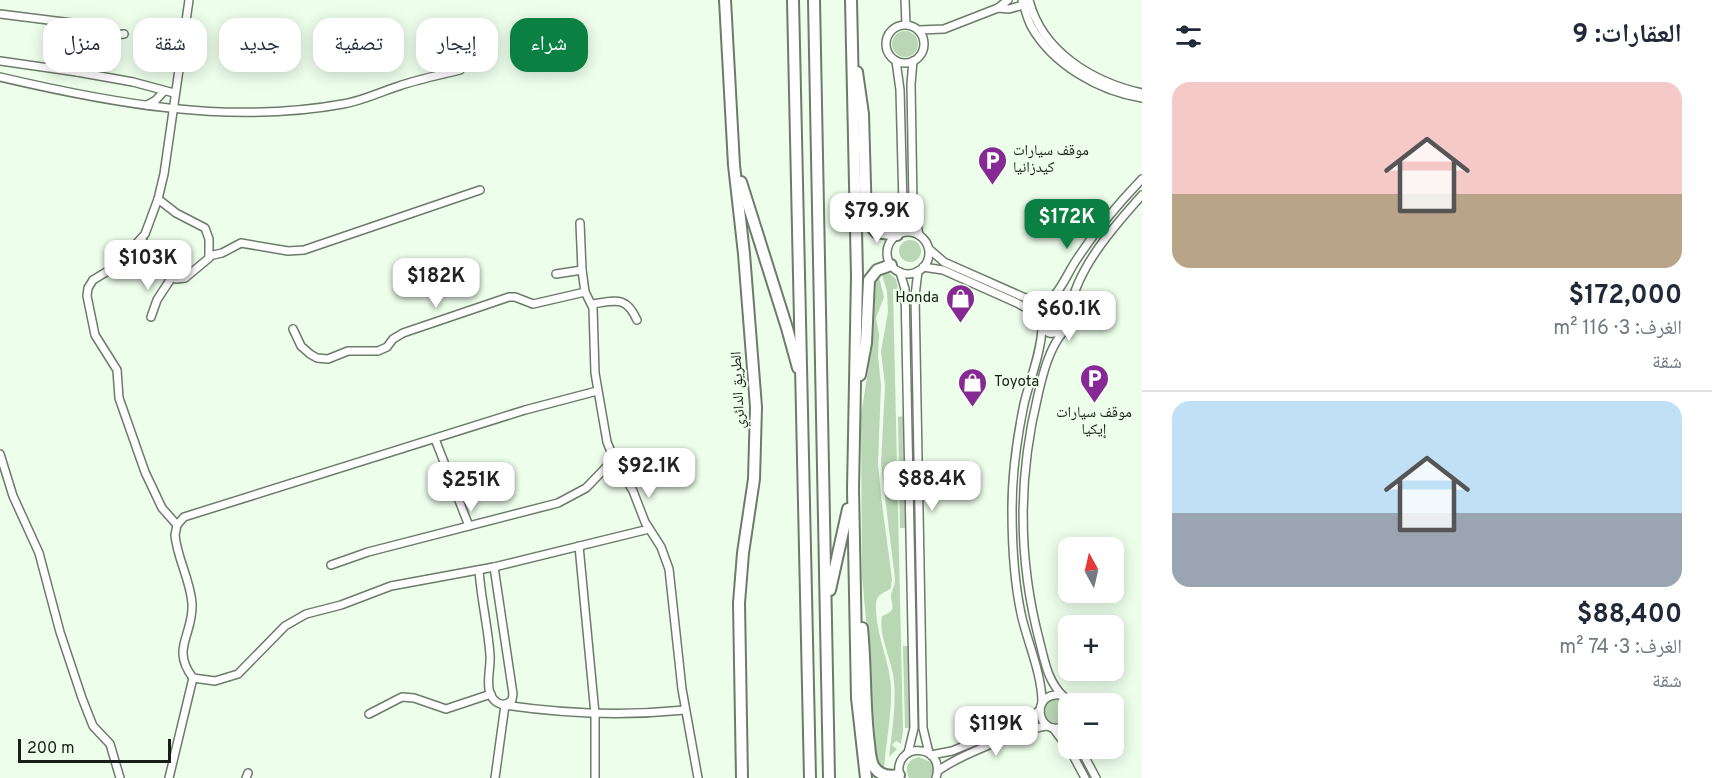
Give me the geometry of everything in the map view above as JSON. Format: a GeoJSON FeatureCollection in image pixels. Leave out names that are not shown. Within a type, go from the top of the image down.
{"type":"FeatureCollection","features":[{"type":"Feature","properties":{"kind":"highway","name":"الطريق الدائري"},"geometry":{"type":"LineString","coordinates":[[725,0],[734,165],[746,275],[756,415],[753,488],[742,559],[739,603],[741,778]]}},
{"type":"Feature","properties":{"kind":"highway"},"geometry":{"type":"LineString","coordinates":[[793,0],[810,778]]}},
{"type":"Feature","properties":{"kind":"highway"},"geometry":{"type":"LineString","coordinates":[[814,0],[830,778]]}},
{"type":"Feature","properties":{"kind":"highway"},"geometry":{"type":"LineString","coordinates":[[850,0],[857,271],[853,489],[855,606],[858,713],[866,778]]}},
{"type":"Feature","properties":{"kind":"highway"},"geometry":{"type":"LineString","coordinates":[[852,53],[863,107],[866,221],[876,232],[898,235]]}},
{"type":"Feature","properties":{"kind":"highway"},"geometry":{"type":"LineString","coordinates":[[734,165],[788,328],[803,387]]}},
{"type":"Feature","properties":{"kind":"highway"},"geometry":{"type":"LineString","coordinates":[[855,387],[865,355],[869,280],[877,270],[896,268]]}},
{"type":"Feature","properties":{"kind":"highway"},"geometry":{"type":"LineString","coordinates":[[826,605],[853,489]]}},
{"type":"Feature","properties":{"kind":"highway"},"geometry":{"type":"LineString","coordinates":[[855,606],[862,627],[872,762],[882,774],[899,776]]}},
{"type":"Feature","properties":{"kind":"street"},"geometry":{"type":"LineString","coordinates":[[177,525],[162,508],[148,478],[119,398],[117,370],[95,335],[87,296],[88,288],[93,280],[116,266],[141,239],[147,230],[158,199],[189,0]]}},
{"type":"Feature","properties":{"kind":"street"},"geometry":{"type":"LineString","coordinates":[[904,0],[906,24]]}},
{"type":"Feature","properties":{"kind":"street"},"geometry":{"type":"LineString","coordinates":[[944,29],[919,30],[906,24],[892,29],[888,35],[886,50],[896,61],[913,62],[921,55],[925,45],[944,29],[998,8],[1008,0]]}},
{"type":"Feature","properties":{"kind":"street"},"geometry":{"type":"LineString","coordinates":[[998,8],[1009,9],[1025,2],[1033,30],[1078,74],[1117,92],[1142,98]]}},
{"type":"Feature","properties":{"kind":"street"},"geometry":{"type":"LineString","coordinates":[[0,14],[43,19]]}},
{"type":"Feature","properties":{"kind":"street"},"geometry":{"type":"LineString","coordinates":[[919,30],[925,45]]}},
{"type":"Feature","properties":{"kind":"street"},"geometry":{"type":"LineString","coordinates":[[1062,58],[1102,80],[1142,93]]}},
{"type":"Feature","properties":{"kind":"street"},"geometry":{"type":"LineString","coordinates":[[0,61],[43,67]]}},
{"type":"Feature","properties":{"kind":"street"},"geometry":{"type":"LineString","coordinates":[[896,61],[900,90],[903,205],[898,235],[888,249],[889,260],[896,268],[905,290],[914,718],[914,735],[908,753],[901,760],[899,776]]}},
{"type":"Feature","properties":{"kind":"street"},"geometry":{"type":"LineString","coordinates":[[913,62],[911,84],[913,204],[919,235]]}},
{"type":"Feature","properties":{"kind":"street"},"geometry":{"type":"LineString","coordinates":[[77,72],[133,82],[174,93]]}},
{"type":"Feature","properties":{"kind":"street"},"geometry":{"type":"LineString","coordinates":[[0,77],[87,96],[146,105],[255,113],[309,110],[362,100],[412,82],[452,72]]}},
{"type":"Feature","properties":{"kind":"street"},"geometry":{"type":"LineString","coordinates":[[146,105],[156,100],[164,91]]}},
{"type":"Feature","properties":{"kind":"street"},"geometry":{"type":"LineString","coordinates":[[1037,319],[1039,308],[1061,287],[1074,262],[1103,223],[1142,179]]}},
{"type":"Feature","properties":{"kind":"street"},"geometry":{"type":"LineString","coordinates":[[141,239],[172,277],[179,280],[185,278],[210,256],[225,252],[241,243],[288,251],[304,250],[480,190]]}},
{"type":"Feature","properties":{"kind":"street"},"geometry":{"type":"LineString","coordinates":[[1060,693],[1049,676],[1032,613],[1026,576],[1023,536],[1031,426],[1052,348],[1073,318],[1071,307],[1076,285],[1124,214],[1142,195]]}},
{"type":"Feature","properties":{"kind":"street"},"geometry":{"type":"LineString","coordinates":[[158,199],[176,213],[205,228],[209,236],[210,256]]}},
{"type":"Feature","properties":{"kind":"street"},"geometry":{"type":"LineString","coordinates":[[580,223],[582,270],[585,292],[592,304],[597,391],[607,442],[661,547],[671,577],[685,710],[698,778]]}},
{"type":"Feature","properties":{"kind":"street"},"geometry":{"type":"LineString","coordinates":[[898,235],[913,232],[919,235],[929,249],[944,262],[1001,288],[1030,299],[1061,299],[1071,307]]}},
{"type":"Feature","properties":{"kind":"street"},"geometry":{"type":"LineString","coordinates":[[929,249],[928,258],[921,269],[915,296],[923,729],[930,754],[936,762],[937,775]]}},
{"type":"Feature","properties":{"kind":"street"},"geometry":{"type":"LineString","coordinates":[[896,268],[912,273],[921,269],[938,268],[1026,308],[1042,328],[1054,334],[1063,332]]}},
{"type":"Feature","properties":{"kind":"street"},"geometry":{"type":"LineString","coordinates":[[556,274],[582,270]]}},
{"type":"Feature","properties":{"kind":"street"},"geometry":{"type":"LineString","coordinates":[[152,317],[157,300],[172,277]]}},
{"type":"Feature","properties":{"kind":"street"},"geometry":{"type":"LineString","coordinates":[[293,330],[301,346],[310,354],[320,359],[328,359],[348,351],[381,351],[403,333],[509,297],[533,304],[585,292]]}},
{"type":"Feature","properties":{"kind":"street"},"geometry":{"type":"LineString","coordinates":[[592,304],[623,302],[631,308],[637,320]]}},
{"type":"Feature","properties":{"kind":"street"},"geometry":{"type":"LineString","coordinates":[[1042,328],[1040,346],[1020,424],[1015,461],[1012,507],[1013,551],[1018,594],[1041,685],[1040,717],[1058,736]]}},
{"type":"Feature","properties":{"kind":"street"},"geometry":{"type":"LineString","coordinates":[[597,391],[533,408],[190,514],[181,519],[177,525],[175,538],[192,607],[190,626],[183,645],[182,656],[185,667],[193,678],[214,681],[238,674],[285,626],[306,614],[341,605],[391,586],[494,567],[650,528]]}},
{"type":"Feature","properties":{"kind":"street"},"geometry":{"type":"LineString","coordinates":[[435,439],[470,526]]}},
{"type":"Feature","properties":{"kind":"street"},"geometry":{"type":"LineString","coordinates":[[0,454],[13,496],[39,553],[60,632],[85,706],[93,726],[110,744],[120,778]]}},
{"type":"Feature","properties":{"kind":"street"},"geometry":{"type":"LineString","coordinates":[[331,565],[368,552],[550,506],[567,499],[591,484],[614,459]]}},
{"type":"Feature","properties":{"kind":"street"},"geometry":{"type":"LineString","coordinates":[[579,546],[595,714],[595,778]]}},
{"type":"Feature","properties":{"kind":"street"},"geometry":{"type":"LineString","coordinates":[[494,567],[513,694],[512,700],[505,705],[495,778]]}},
{"type":"Feature","properties":{"kind":"street"},"geometry":{"type":"LineString","coordinates":[[479,570],[490,656],[490,694],[497,702],[550,711],[595,714],[640,714],[685,710]]}},
{"type":"Feature","properties":{"kind":"street"},"geometry":{"type":"LineString","coordinates":[[169,778],[193,678]]}},
{"type":"Feature","properties":{"kind":"street"},"geometry":{"type":"LineString","coordinates":[[369,714],[402,698],[414,698],[446,709],[490,694]]}},
{"type":"Feature","properties":{"kind":"street"},"geometry":{"type":"LineString","coordinates":[[908,753],[919,750],[930,754],[947,752],[1021,723],[1054,695],[1058,695]]}},
{"type":"Feature","properties":{"kind":"street"},"geometry":{"type":"LineString","coordinates":[[937,775],[961,758],[1025,731],[1058,728]]}},
{"type":"Feature","properties":{"kind":"street"},"geometry":{"type":"LineString","coordinates":[[1074,759],[1085,778]]}},
{"type":"Feature","properties":{"kind":"street"},"geometry":{"type":"LineString","coordinates":[[1086,759],[1096,778]]}},
{"type":"Feature","properties":{"kind":"green space"},"geometry":{"type":"Polygon","coordinates":[[[905,31],[914,35],[918,44],[914,53],[905,57],[896,53],[892,44],[896,35],[905,31]]]}},
{"type":"Feature","properties":{"kind":"green space"},"geometry":{"type":"Polygon","coordinates":[[[910,240],[918,243],[921,251],[918,259],[910,262],[902,259],[899,251],[902,243],[910,240]]]}},
{"type":"Feature","properties":{"kind":"green space"},"geometry":{"type":"Polygon","coordinates":[[[889,273],[896,279],[898,289],[893,289],[903,731],[901,744],[896,741],[892,745],[897,749],[889,757],[894,709],[894,681],[881,624],[882,616],[892,610],[891,595],[895,579],[881,464],[885,386],[881,351],[888,312],[887,291],[882,275],[889,273]]]}},
{"type":"Feature","properties":{"kind":"green space"},"geometry":{"type":"Polygon","coordinates":[[[879,277],[884,297],[876,318],[879,334],[878,356],[881,385],[878,464],[892,579],[891,588],[879,596],[876,601],[876,615],[891,686],[884,769],[878,764],[872,729],[869,652],[862,576],[861,415],[873,339],[874,284],[879,277]]]}},
{"type":"Feature","properties":{"kind":"green space"},"geometry":{"type":"Polygon","coordinates":[[[1056,303],[1065,307],[1069,316],[1065,325],[1056,329],[1047,325],[1043,316],[1047,307],[1056,303]]]}},
{"type":"Feature","properties":{"kind":"green space"},"geometry":{"type":"Polygon","coordinates":[[[902,416],[905,528],[900,528],[898,417],[902,416]]]}},
{"type":"Feature","properties":{"kind":"green space"},"geometry":{"type":"Polygon","coordinates":[[[903,646],[908,646],[909,728],[905,728],[903,646]]]}},
{"type":"Feature","properties":{"kind":"green space"},"geometry":{"type":"Polygon","coordinates":[[[1058,699],[1058,725],[1056,725],[1047,721],[1043,712],[1047,703],[1058,699]]]}},
{"type":"Feature","properties":{"kind":"green space"},"geometry":{"type":"Polygon","coordinates":[[[919,757],[931,762],[933,771],[931,778],[909,778],[908,764],[919,757]]]}},
{"type":"Feature","properties":{"kind":"place","name":"موقف سيارات كيدزانيا"},"geometry":{"type":"Point","coordinates":[992,186]}},
{"type":"Feature","properties":{"kind":"place","name":"Honda"},"geometry":{"type":"Point","coordinates":[960,324]}},
{"type":"Feature","properties":{"kind":"place","name":"موقف سيارات إيكيا"},"geometry":{"type":"Point","coordinates":[1094,404]}},
{"type":"Feature","properties":{"kind":"place","name":"Toyota"},"geometry":{"type":"Point","coordinates":[973,408]}}]}
